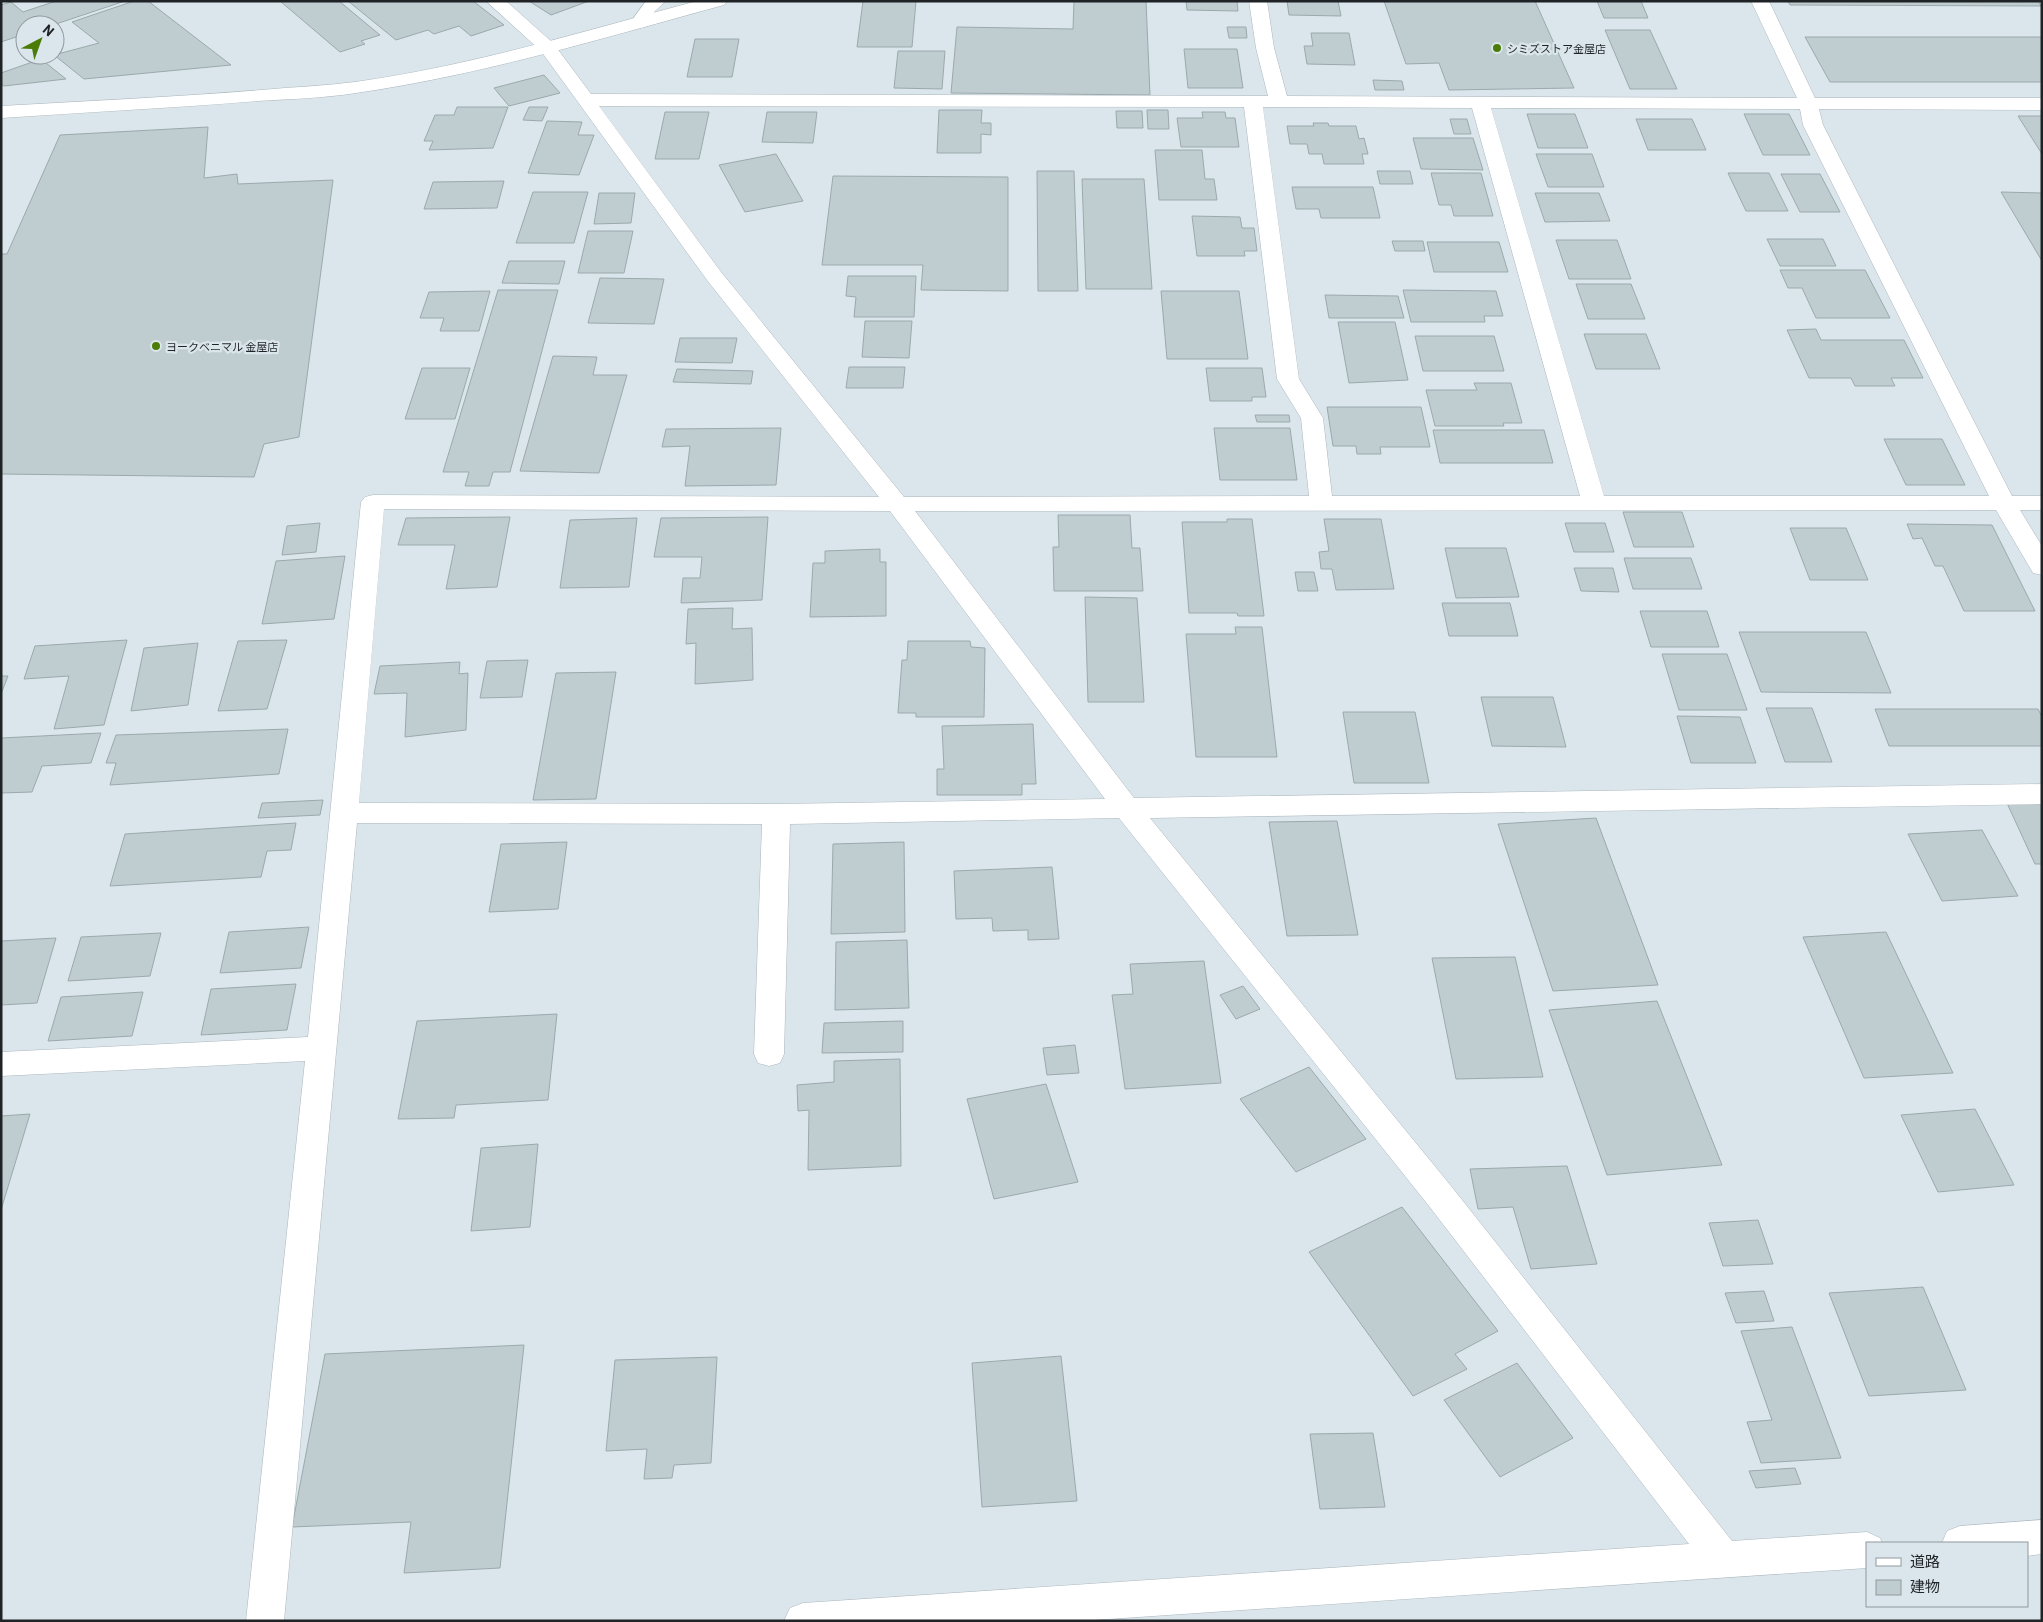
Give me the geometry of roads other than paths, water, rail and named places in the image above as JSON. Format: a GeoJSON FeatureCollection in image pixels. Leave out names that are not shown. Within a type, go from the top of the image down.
{"type":"FeatureCollection","features":[{"type":"Feature","properties":{"kind":"street"},"geometry":{"type":"LineString","coordinates":[[495,1],[547,47],[714,276],[897,504],[1127,809],[1440,1196],[1724,1560]]}},
{"type":"Feature","properties":{"kind":"street"},"geometry":{"type":"LineString","coordinates":[[639,23],[649,8],[657,1]]}},
{"type":"Feature","properties":{"kind":"street"},"geometry":{"type":"LineString","coordinates":[[1,112],[216,99],[354,88],[438,74],[718,1]]}},
{"type":"Feature","properties":{"kind":"street"},"geometry":{"type":"LineString","coordinates":[[1258,1],[1266,48],[1279,103]]}},
{"type":"Feature","properties":{"kind":"street"},"geometry":{"type":"LineString","coordinates":[[1760,1],[1808,102],[1813,125],[2004,503],[2042,567]]}},
{"type":"Feature","properties":{"kind":"street"},"geometry":{"type":"LineString","coordinates":[[585,100],[2042,104]]}},
{"type":"Feature","properties":{"kind":"street"},"geometry":{"type":"LineString","coordinates":[[1480,102],[1594,502]]}},
{"type":"Feature","properties":{"kind":"street"},"geometry":{"type":"LineString","coordinates":[[1253,103],[1288,379],[1312,418],[1321,502]]}},
{"type":"Feature","properties":{"kind":"street"},"geometry":{"type":"LineString","coordinates":[[265,1621],[322,1048],[373,502],[897,504],[1321,502],[2042,503]]}},
{"type":"Feature","properties":{"kind":"street"},"geometry":{"type":"LineString","coordinates":[[344,812],[776,814],[2042,794]]}},
{"type":"Feature","properties":{"kind":"street"},"geometry":{"type":"LineString","coordinates":[[768,1054],[776,814]]}},
{"type":"Feature","properties":{"kind":"street"},"geometry":{"type":"LineString","coordinates":[[1,1064],[322,1048]]}},
{"type":"Feature","properties":{"kind":"street"},"geometry":{"type":"LineString","coordinates":[[1976,1542],[2042,1538]]}},
{"type":"Feature","properties":{"kind":"street"},"geometry":{"type":"LineString","coordinates":[[803,1621],[1866,1550]]}},
{"type":"Feature","properties":{"kind":"place","name":"シミズストア金屋店"},"geometry":{"type":"Point","coordinates":[1497,48]}},
{"type":"Feature","properties":{"kind":"place","name":"ヨークベニマル 金屋店"},"geometry":{"type":"Point","coordinates":[156,346]}}]}
